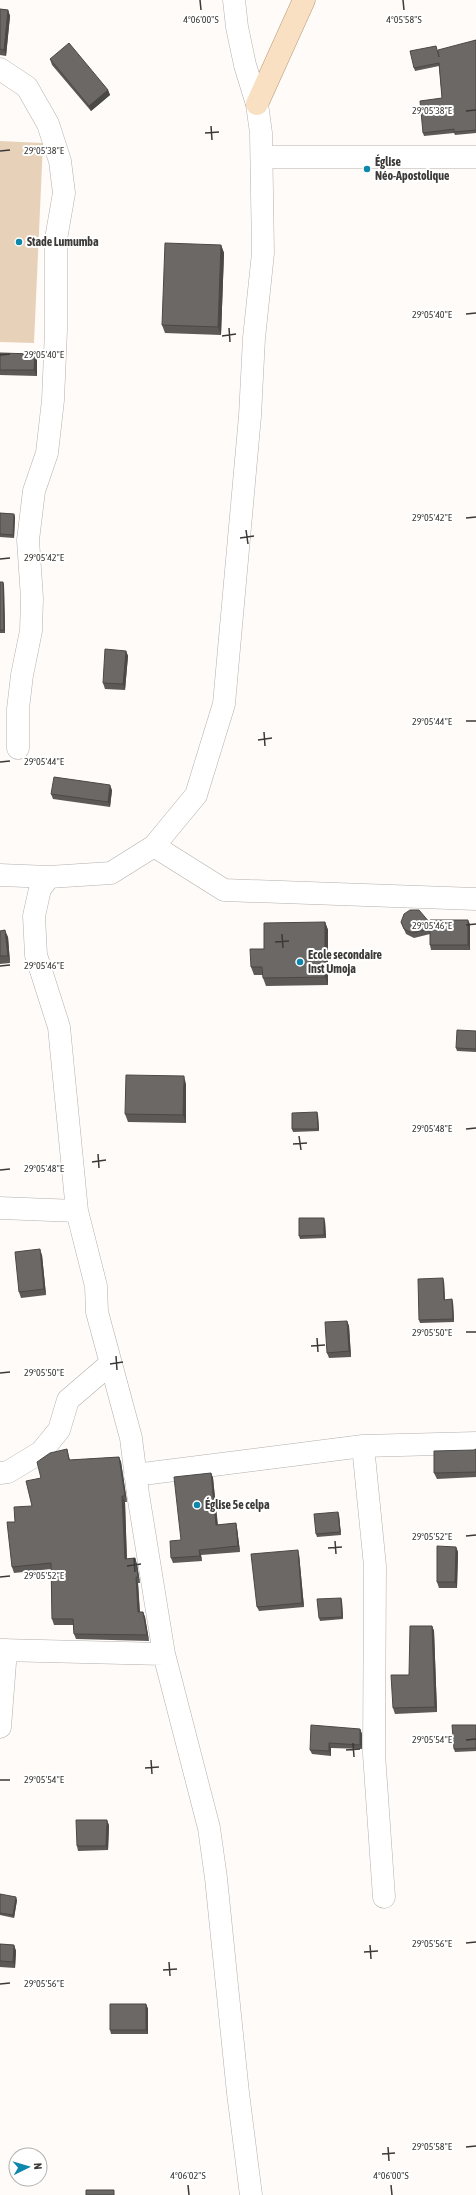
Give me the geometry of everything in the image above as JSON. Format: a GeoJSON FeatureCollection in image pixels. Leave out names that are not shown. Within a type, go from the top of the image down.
{"type":"FeatureCollection","features":[{"type":"Feature","properties":{"kind":"main road"},"geometry":{"type":"LineString","coordinates":[[257,104],[304,0]]}},
{"type":"Feature","properties":{"kind":"street"},"geometry":{"type":"LineString","coordinates":[[0,875],[49,877],[111,873],[154,846],[196,795],[224,704],[250,416],[254,338],[263,253],[262,157],[257,104],[245,65],[234,0]]}},
{"type":"Feature","properties":{"kind":"street"},"geometry":{"type":"LineString","coordinates":[[0,69],[27,87],[48,124],[60,161],[64,193],[56,239],[56,330],[53,400],[47,453],[34,492],[28,540],[32,598],[31,631],[19,696],[18,748]]}},
{"type":"Feature","properties":{"kind":"street"},"geometry":{"type":"LineString","coordinates":[[262,157],[476,156]]}},
{"type":"Feature","properties":{"kind":"street"},"geometry":{"type":"LineString","coordinates":[[154,846],[224,890],[476,899]]}},
{"type":"Feature","properties":{"kind":"street"},"geometry":{"type":"LineString","coordinates":[[49,877],[40,889],[34,916],[36,955],[58,1028],[77,1211],[96,1286],[97,1312],[131,1438],[135,1474],[164,1654],[208,1828],[216,1878],[238,2093],[251,2195]]}},
{"type":"Feature","properties":{"kind":"street"},"geometry":{"type":"LineString","coordinates":[[0,1208],[77,1211]]}},
{"type":"Feature","properties":{"kind":"street"},"geometry":{"type":"LineString","coordinates":[[0,1473],[8,1472],[41,1452],[59,1430],[68,1400],[110,1364]]}},
{"type":"Feature","properties":{"kind":"street"},"geometry":{"type":"LineString","coordinates":[[135,1474],[363,1446],[476,1443]]}},
{"type":"Feature","properties":{"kind":"street"},"geometry":{"type":"LineString","coordinates":[[363,1446],[375,1566],[374,1754],[384,1897]]}},
{"type":"Feature","properties":{"kind":"street"},"geometry":{"type":"LineString","coordinates":[[0,1727],[3,1650],[164,1654]]}},
{"type":"Feature","properties":{"kind":"shaded area","name":"Stade Lumumba"},"geometry":{"type":"Polygon","coordinates":[[[0,141],[43,143],[34,343],[0,342],[0,141]]]}},
{"type":"Feature","properties":{"kind":"building"},"geometry":{"type":"Polygon","coordinates":[[[0,9],[8,10],[4,50],[0,49],[0,9]]]}},
{"type":"Feature","properties":{"kind":"building"},"geometry":{"type":"Polygon","coordinates":[[[476,40],[476,130],[454,132],[454,129],[423,133],[420,101],[442,98],[439,63],[414,68],[410,51],[436,46],[439,57],[438,50],[476,40]]]}},
{"type":"Feature","properties":{"kind":"building"},"geometry":{"type":"Polygon","coordinates":[[[69,43],[108,90],[89,106],[50,59],[69,43]]]}},
{"type":"Feature","properties":{"kind":"building"},"geometry":{"type":"Polygon","coordinates":[[[165,243],[221,245],[218,327],[162,325],[165,243]]]}},
{"type":"Feature","properties":{"kind":"building"},"geometry":{"type":"Polygon","coordinates":[[[0,353],[35,354],[34,370],[0,370],[0,353]]]}},
{"type":"Feature","properties":{"kind":"building"},"geometry":{"type":"Polygon","coordinates":[[[0,513],[14,514],[13,535],[0,534],[0,513]]]}},
{"type":"Feature","properties":{"kind":"building"},"geometry":{"type":"Polygon","coordinates":[[[0,582],[3,582],[4,630],[0,630],[0,582]]]}},
{"type":"Feature","properties":{"kind":"building"},"geometry":{"type":"Polygon","coordinates":[[[105,649],[126,651],[123,684],[103,683],[105,649]]]}},
{"type":"Feature","properties":{"kind":"building"},"geometry":{"type":"Polygon","coordinates":[[[54,777],[110,785],[108,802],[51,794],[54,777]]]}},
{"type":"Feature","properties":{"kind":"building"},"geometry":{"type":"Polygon","coordinates":[[[410,910],[419,910],[430,923],[430,920],[468,920],[468,945],[430,945],[430,929],[412,933],[404,929],[401,922],[404,914],[410,910]]]}},
{"type":"Feature","properties":{"kind":"building","name":"Ecole secondaire Inst Umoja"},"geometry":{"type":"Polygon","coordinates":[[[325,922],[325,977],[263,978],[262,967],[251,967],[250,949],[264,949],[264,923],[325,922]]]}},
{"type":"Feature","properties":{"kind":"building"},"geometry":{"type":"Polygon","coordinates":[[[5,930],[8,956],[0,956],[0,931],[5,930]]]}},
{"type":"Feature","properties":{"kind":"building"},"geometry":{"type":"Polygon","coordinates":[[[457,1030],[476,1031],[476,1049],[456,1048],[457,1030]]]}},
{"type":"Feature","properties":{"kind":"building"},"geometry":{"type":"Polygon","coordinates":[[[126,1075],[184,1076],[183,1115],[125,1114],[126,1075]]]}},
{"type":"Feature","properties":{"kind":"building"},"geometry":{"type":"Polygon","coordinates":[[[317,1112],[318,1129],[292,1129],[292,1113],[317,1112]]]}},
{"type":"Feature","properties":{"kind":"building"},"geometry":{"type":"Polygon","coordinates":[[[299,1218],[324,1218],[324,1235],[299,1236],[299,1218]]]}},
{"type":"Feature","properties":{"kind":"building"},"geometry":{"type":"Polygon","coordinates":[[[40,1249],[44,1289],[19,1292],[15,1252],[40,1249]]]}},
{"type":"Feature","properties":{"kind":"building"},"geometry":{"type":"Polygon","coordinates":[[[443,1278],[444,1300],[452,1299],[453,1319],[419,1320],[418,1279],[443,1278]]]}},
{"type":"Feature","properties":{"kind":"building"},"geometry":{"type":"Polygon","coordinates":[[[347,1321],[349,1351],[327,1353],[325,1322],[347,1321]]]}},
{"type":"Feature","properties":{"kind":"building"},"geometry":{"type":"Polygon","coordinates":[[[67,1449],[69,1460],[119,1457],[125,1496],[122,1496],[125,1559],[135,1558],[138,1577],[136,1577],[138,1612],[143,1612],[147,1635],[74,1634],[73,1619],[52,1619],[51,1563],[12,1567],[7,1522],[15,1522],[14,1507],[32,1506],[26,1481],[41,1478],[37,1462],[50,1453],[67,1449]]]}},
{"type":"Feature","properties":{"kind":"building"},"geometry":{"type":"Polygon","coordinates":[[[476,1449],[476,1472],[434,1473],[434,1451],[476,1449]]]}},
{"type":"Feature","properties":{"kind":"building"},"geometry":{"type":"Polygon","coordinates":[[[211,1473],[216,1525],[236,1523],[238,1546],[199,1550],[200,1556],[171,1558],[170,1541],[181,1540],[174,1477],[211,1473]]]}},
{"type":"Feature","properties":{"kind":"building"},"geometry":{"type":"Polygon","coordinates":[[[338,1512],[340,1532],[316,1534],[314,1514],[338,1512]]]}},
{"type":"Feature","properties":{"kind":"building"},"geometry":{"type":"Polygon","coordinates":[[[437,1546],[456,1547],[455,1582],[437,1582],[437,1546]]]}},
{"type":"Feature","properties":{"kind":"building"},"geometry":{"type":"Polygon","coordinates":[[[298,1550],[302,1603],[257,1607],[251,1554],[298,1550]]]}},
{"type":"Feature","properties":{"kind":"building"},"geometry":{"type":"Polygon","coordinates":[[[341,1598],[342,1617],[319,1618],[317,1599],[341,1598]]]}},
{"type":"Feature","properties":{"kind":"building"},"geometry":{"type":"Polygon","coordinates":[[[410,1626],[432,1626],[435,1707],[393,1708],[391,1675],[409,1675],[410,1626]]]}},
{"type":"Feature","properties":{"kind":"building"},"geometry":{"type":"Polygon","coordinates":[[[311,1725],[360,1729],[360,1745],[329,1743],[329,1751],[310,1750],[311,1725]]]}},
{"type":"Feature","properties":{"kind":"building"},"geometry":{"type":"Polygon","coordinates":[[[452,1725],[476,1725],[476,1748],[454,1749],[452,1725]]]}},
{"type":"Feature","properties":{"kind":"building"},"geometry":{"type":"Polygon","coordinates":[[[76,1820],[107,1820],[106,1846],[77,1846],[76,1820]]]}},
{"type":"Feature","properties":{"kind":"building"},"geometry":{"type":"Polygon","coordinates":[[[0,1894],[16,1897],[13,1915],[0,1913],[0,1894]]]}},
{"type":"Feature","properties":{"kind":"building"},"geometry":{"type":"Polygon","coordinates":[[[0,1944],[14,1945],[13,1962],[0,1961],[0,1944]]]}},
{"type":"Feature","properties":{"kind":"building"},"geometry":{"type":"Polygon","coordinates":[[[110,2004],[146,2004],[146,2030],[110,2030],[110,2004]]]}},
{"type":"Feature","properties":{"kind":"building"},"geometry":{"type":"Polygon","coordinates":[[[86,2190],[114,2190],[114,2195],[86,2195],[86,2190]]]}},
{"type":"Feature","properties":{"kind":"place","name":"Église Néo-Apostolique"},"geometry":{"type":"Point","coordinates":[367,169]}},
{"type":"Feature","properties":{"kind":"place","name":"Stade Lumumba"},"geometry":{"type":"Point","coordinates":[19,242]}},
{"type":"Feature","properties":{"kind":"place","name":"Ecole secondaire Inst Umoja"},"geometry":{"type":"Point","coordinates":[300,962]}},
{"type":"Feature","properties":{"kind":"place","name":"Église 5e celpa"},"geometry":{"type":"Point","coordinates":[197,1505]}}]}
